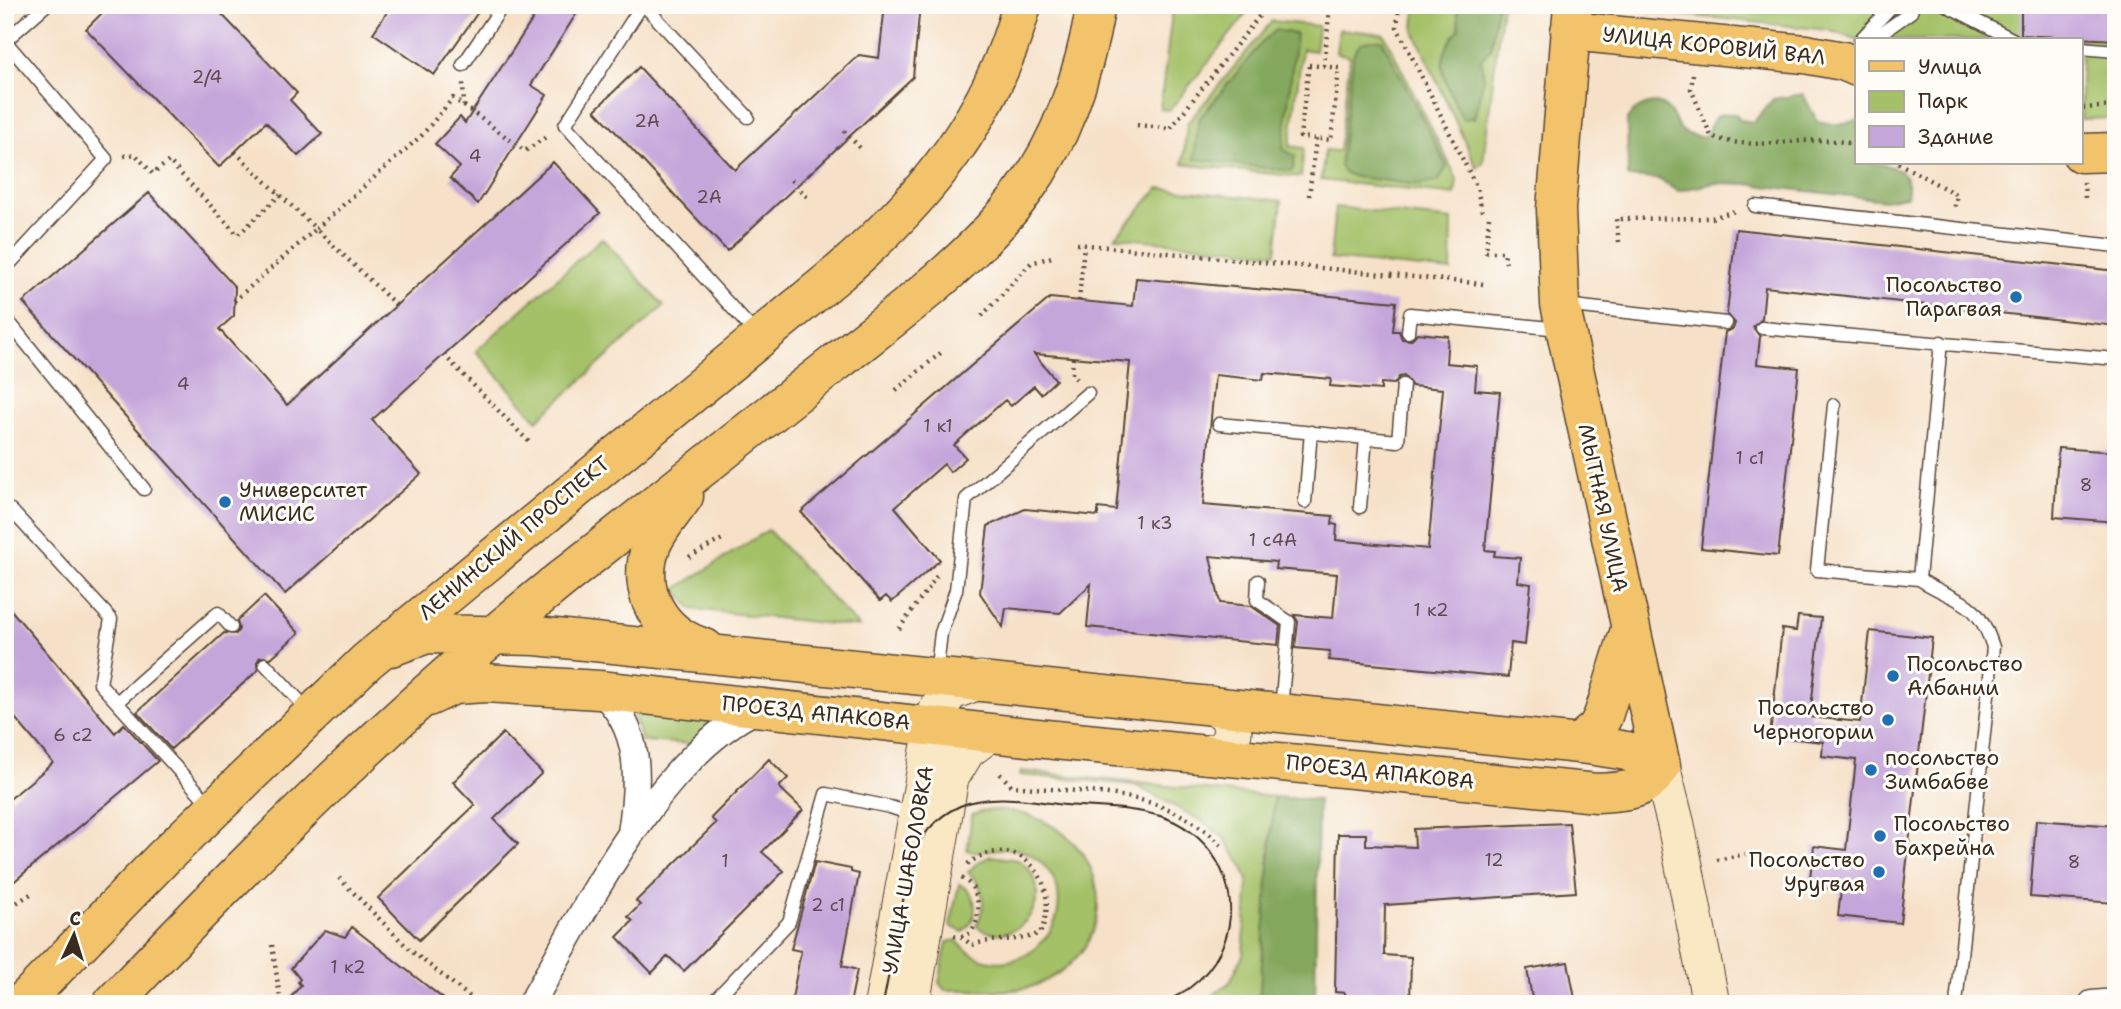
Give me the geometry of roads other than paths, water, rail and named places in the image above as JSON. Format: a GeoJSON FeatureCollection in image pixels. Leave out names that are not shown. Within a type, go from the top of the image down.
{"type":"FeatureCollection","features":[{"type":"Feature","properties":{"kind":"main road","name":"ЛЕНИНСКИЙ ПРОСПЕКТ"},"geometry":{"type":"LineString","coordinates":[[21,1004],[214,808],[367,661],[636,437],[841,272],[908,210],[957,146],[999,71],[1022,5]]}},
{"type":"Feature","properties":{"kind":"main road"},"geometry":{"type":"LineString","coordinates":[[112,1004],[240,868],[411,706],[495,633],[884,324],[992,228],[1025,189],[1052,143],[1072,98],[1096,5]]}},
{"type":"Feature","properties":{"kind":"main road","name":"УЛИЦА КОРОВИЙ ВАЛ"},"geometry":{"type":"LineString","coordinates":[[1572,18],[1805,54],[1855,51]]}},
{"type":"Feature","properties":{"kind":"main road","name":"МЫТНАЯ УЛИЦА"},"geometry":{"type":"LineString","coordinates":[[1572,18],[1556,209],[1562,317],[1678,835],[1712,1004]]}},
{"type":"Feature","properties":{"kind":"main road"},"geometry":{"type":"LineString","coordinates":[[2082,167],[2116,152]]}},
{"type":"Feature","properties":{"kind":"main road"},"geometry":{"type":"LineString","coordinates":[[709,462],[652,544],[645,578],[648,596],[670,631],[688,643],[727,655]]}},
{"type":"Feature","properties":{"kind":"main road"},"geometry":{"type":"LineString","coordinates":[[1577,744],[1597,728],[1603,716],[1630,630]]}},
{"type":"Feature","properties":{"kind":"main road"},"geometry":{"type":"LineString","coordinates":[[367,661],[405,640],[427,634],[495,633],[981,680],[1577,744],[1627,751],[1661,766]]}},
{"type":"Feature","properties":{"kind":"main road","name":"УЛИЦА ШАБОЛОВКА"},"geometry":{"type":"LineString","coordinates":[[911,1004],[930,829],[931,726],[940,703],[950,692],[981,680]]}},
{"type":"Feature","properties":{"kind":"main road","name":"ПРОЕЗД АПАКОВА"},"geometry":{"type":"LineString","coordinates":[[411,706],[454,685],[485,682],[599,690],[990,733],[1597,793],[1622,793],[1641,788],[1654,778],[1661,766]]}},
{"type":"Feature","properties":{"kind":"main road"},"geometry":{"type":"LineString","coordinates":[[1205,755],[1224,749],[1233,733],[1228,714],[1211,705]]}},
{"type":"Feature","properties":{"kind":"main road","name":"УЛИЦА ШАБОЛОВКА"},"geometry":{"type":"LineString","coordinates":[[883,1004],[930,829],[950,778],[957,762],[967,750],[990,733]]}},
{"type":"Feature","properties":{"kind":"street"},"geometry":{"type":"LineString","coordinates":[[599,690],[614,703],[623,718],[637,761],[631,835]]}},
{"type":"Feature","properties":{"kind":"street"},"geometry":{"type":"LineString","coordinates":[[535,1002],[631,835],[681,771],[716,733],[736,719],[762,707]]}},
{"type":"Feature","properties":{"kind":"street"},"geometry":{"type":"LineString","coordinates":[[2092,1004],[2116,1002]]}},
{"type":"Feature","properties":{"kind":"lane"},"geometry":{"type":"LineString","coordinates":[[5,269],[106,159],[5,41],[46,5]]}},
{"type":"Feature","properties":{"kind":"lane"},"geometry":{"type":"LineString","coordinates":[[463,65],[503,5]]}},
{"type":"Feature","properties":{"kind":"lane"},"geometry":{"type":"LineString","coordinates":[[748,117],[643,5],[565,125],[760,339]]}},
{"type":"Feature","properties":{"kind":"lane"},"geometry":{"type":"LineString","coordinates":[[1868,38],[1893,5]]}},
{"type":"Feature","properties":{"kind":"lane"},"geometry":{"type":"LineString","coordinates":[[1876,38],[1911,12],[1913,5]]}},
{"type":"Feature","properties":{"kind":"lane"},"geometry":{"type":"LineString","coordinates":[[1946,5],[2010,38]]}},
{"type":"Feature","properties":{"kind":"lane"},"geometry":{"type":"LineString","coordinates":[[2082,48],[2116,51]]}},
{"type":"Feature","properties":{"kind":"lane"},"geometry":{"type":"LineString","coordinates":[[1755,206],[2116,246]]}},
{"type":"Feature","properties":{"kind":"lane"},"geometry":{"type":"LineString","coordinates":[[1408,332],[1410,314],[1726,323]]}},
{"type":"Feature","properties":{"kind":"lane"},"geometry":{"type":"LineString","coordinates":[[5,317],[144,489]]}},
{"type":"Feature","properties":{"kind":"lane"},"geometry":{"type":"LineString","coordinates":[[1762,328],[2116,359]]}},
{"type":"Feature","properties":{"kind":"lane"},"geometry":{"type":"LineString","coordinates":[[1919,579],[1941,342]]}},
{"type":"Feature","properties":{"kind":"lane"},"geometry":{"type":"LineString","coordinates":[[1219,424],[1398,441],[1403,385]]}},
{"type":"Feature","properties":{"kind":"lane"},"geometry":{"type":"LineString","coordinates":[[936,676],[941,633],[956,590],[966,499],[1088,393]]}},
{"type":"Feature","properties":{"kind":"lane"},"geometry":{"type":"LineString","coordinates":[[1834,405],[1817,570],[1919,579],[1969,605],[1985,623],[1993,648],[1956,1004]]}},
{"type":"Feature","properties":{"kind":"lane"},"geometry":{"type":"LineString","coordinates":[[1305,502],[1311,432]]}},
{"type":"Feature","properties":{"kind":"lane"},"geometry":{"type":"LineString","coordinates":[[1360,507],[1366,438]]}},
{"type":"Feature","properties":{"kind":"lane"},"geometry":{"type":"LineString","coordinates":[[11,510],[111,619],[100,684],[214,808]]}},
{"type":"Feature","properties":{"kind":"lane"},"geometry":{"type":"LineString","coordinates":[[1258,581],[1257,600],[1289,622],[1281,712]]}},
{"type":"Feature","properties":{"kind":"lane"},"geometry":{"type":"LineString","coordinates":[[117,702],[219,613],[231,627]]}},
{"type":"Feature","properties":{"kind":"lane"},"geometry":{"type":"LineString","coordinates":[[265,664],[311,713]]}},
{"type":"Feature","properties":{"kind":"lane"},"geometry":{"type":"LineString","coordinates":[[711,1004],[789,922],[825,794],[890,807],[930,829]]}},
{"type":"Feature","properties":{"kind":"tram line"},"geometry":{"type":"LineString","coordinates":[[883,1004],[910,865],[917,846],[928,830],[951,811],[973,802],[999,798],[1117,808],[1154,814],[1183,827],[1211,852],[1227,884],[1230,903],[1225,940],[1214,962],[1199,980],[1180,994],[1158,1004]]}},
{"type":"Feature","properties":{"kind":"tram line"},"geometry":{"type":"LineString","coordinates":[[939,1004],[959,1000],[1051,1004]]}},
{"type":"Feature","properties":{"kind":"place","name":"Посольство Парагвая"},"geometry":{"type":"Point","coordinates":[2016,297]}},
{"type":"Feature","properties":{"kind":"place","name":"Университет МИСИС"},"geometry":{"type":"Point","coordinates":[225,502]}},
{"type":"Feature","properties":{"kind":"place","name":"Посольство Албании"},"geometry":{"type":"Point","coordinates":[1893,676]}},
{"type":"Feature","properties":{"kind":"place","name":"Посольство Черногории"},"geometry":{"type":"Point","coordinates":[1888,720]}},
{"type":"Feature","properties":{"kind":"place","name":"посольство Зимбабве"},"geometry":{"type":"Point","coordinates":[1871,770]}},
{"type":"Feature","properties":{"kind":"place","name":"Посольство Бахрейна"},"geometry":{"type":"Point","coordinates":[1880,836]}},
{"type":"Feature","properties":{"kind":"place","name":"Посольство Уругвая"},"geometry":{"type":"Point","coordinates":[1879,872]}}]}
